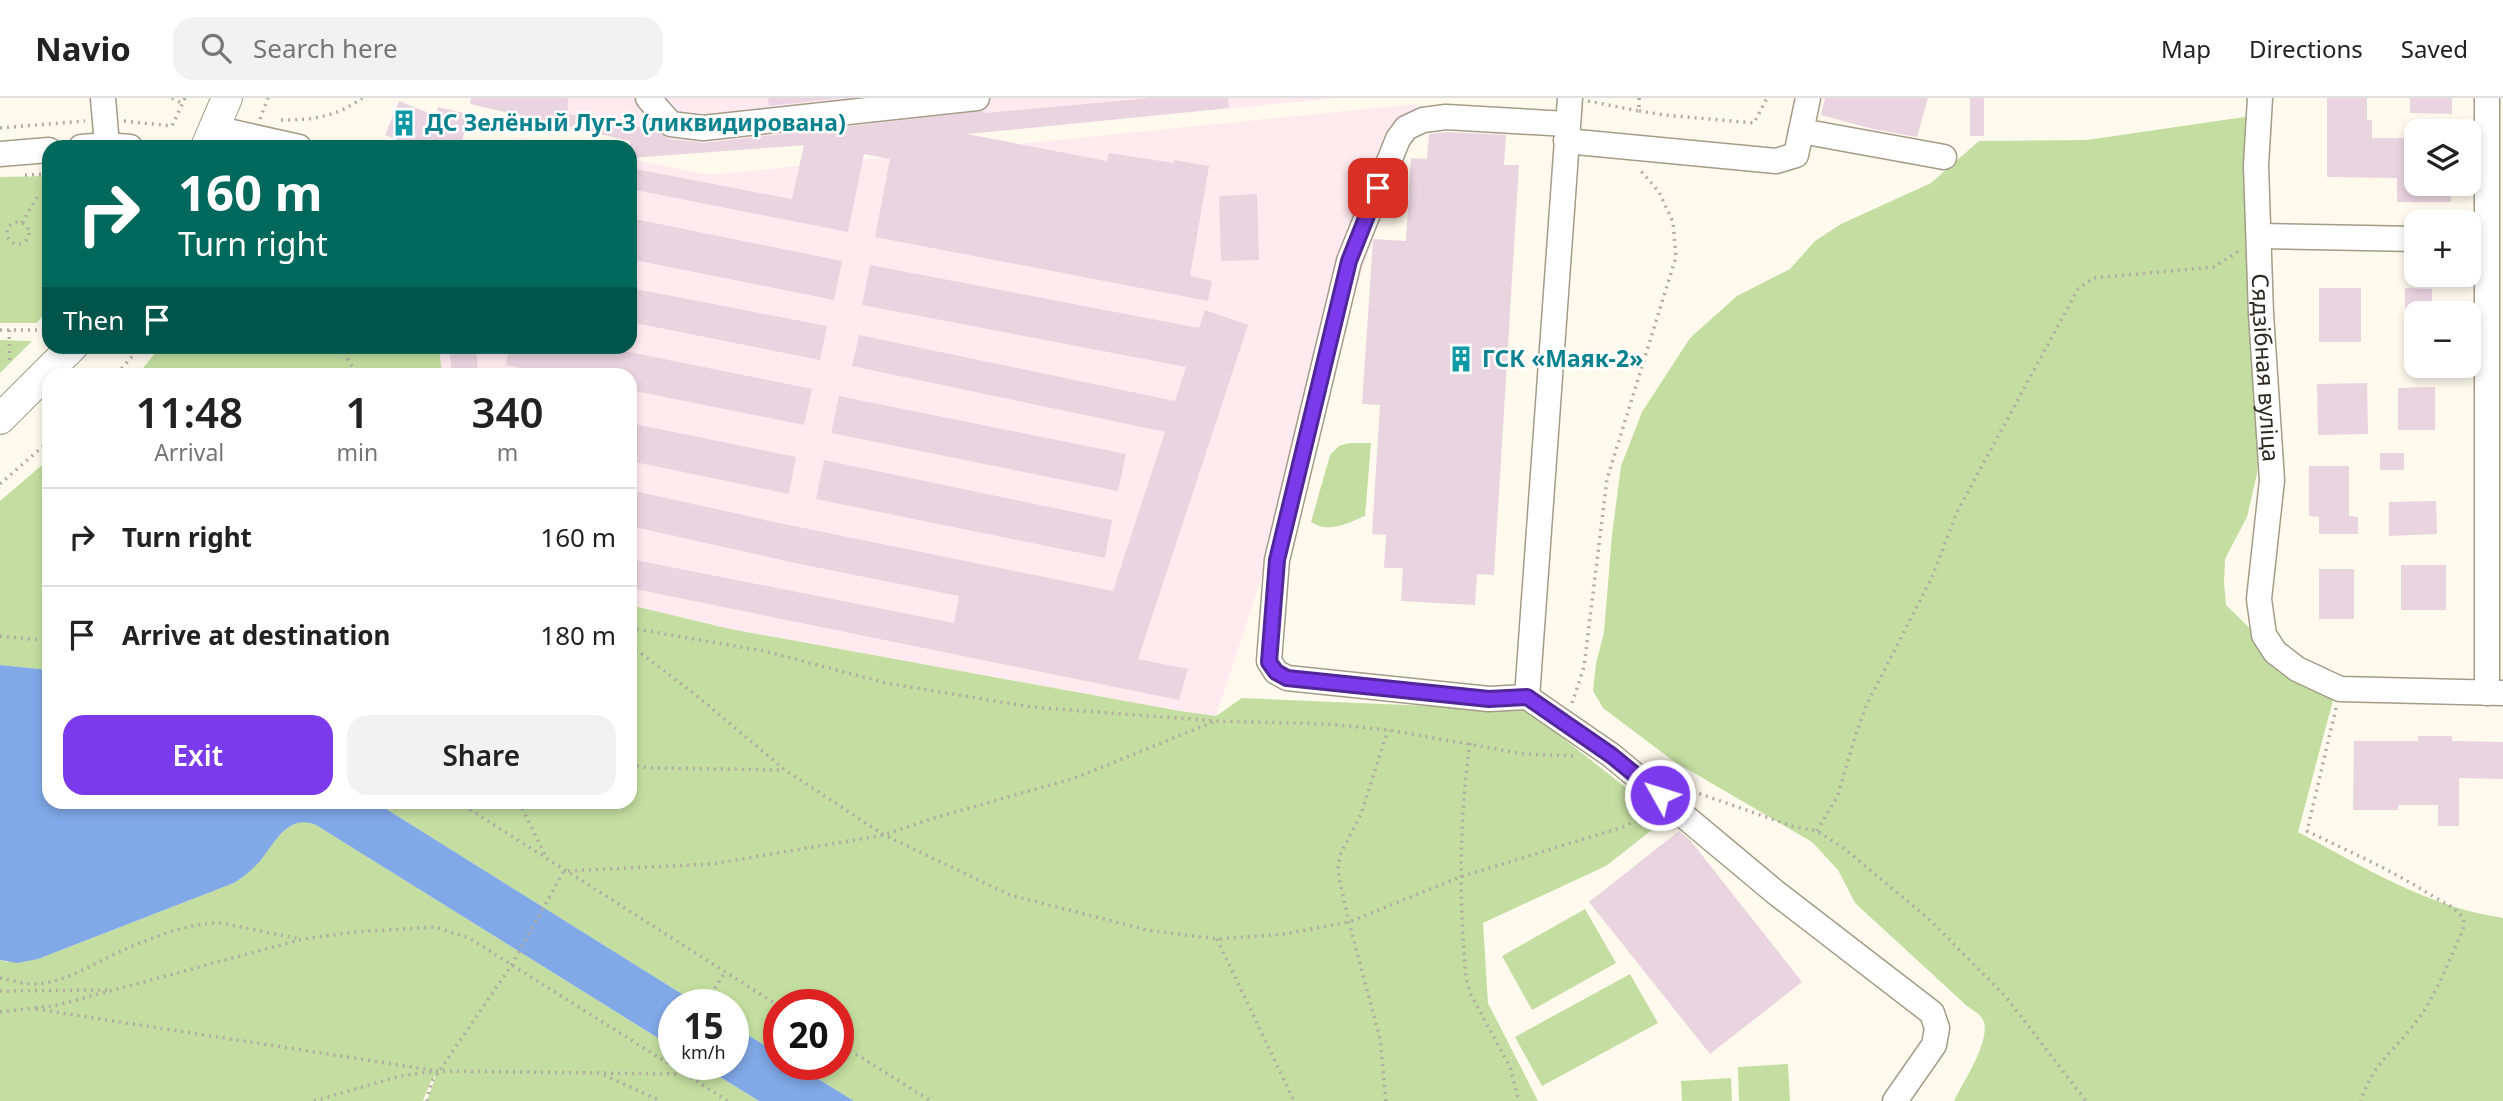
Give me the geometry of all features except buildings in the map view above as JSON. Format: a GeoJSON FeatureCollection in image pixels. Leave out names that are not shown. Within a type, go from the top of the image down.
{"type":"FeatureCollection","features":[{"type":"Feature","properties":{"kind":"main road"},"geometry":{"type":"LineString","coordinates":[[210,137],[228,98]]}},
{"type":"Feature","properties":{"kind":"main road"},"geometry":{"type":"LineString","coordinates":[[52,368],[66,354]]}},
{"type":"Feature","properties":{"kind":"main road"},"geometry":{"type":"LineString","coordinates":[[0,419],[42,378]]}},
{"type":"Feature","properties":{"kind":"street"},"geometry":{"type":"LineString","coordinates":[[103,98],[117,140]]}},
{"type":"Feature","properties":{"kind":"street"},"geometry":{"type":"LineString","coordinates":[[648,98],[671,124],[703,128],[977,98]]}},
{"type":"Feature","properties":{"kind":"street"},"geometry":{"type":"LineString","coordinates":[[1808,98],[1796,155],[1776,161],[1446,117],[1423,120],[1406,128],[1398,139],[1349,261],[1277,560],[1268,651],[1269,662],[1276,672],[1287,678],[1489,699],[1527,697],[1611,755],[1775,892],[1932,1013],[1937,1028],[1934,1045],[1895,1101]]}},
{"type":"Feature","properties":{"kind":"street","name":"Сядзібная вуліца"},"geometry":{"type":"LineString","coordinates":[[2260,98],[2256,166],[2262,327],[2272,480],[2259,598],[2264,635],[2275,652],[2297,669],[2340,689]]}},
{"type":"Feature","properties":{"kind":"street"},"geometry":{"type":"LineString","coordinates":[[2340,689],[2495,693],[2486,240],[2487,98]]}},
{"type":"Feature","properties":{"kind":"street"},"geometry":{"type":"LineString","coordinates":[[1527,697],[1566,132],[1576,99]]}},
{"type":"Feature","properties":{"kind":"street"},"geometry":{"type":"LineString","coordinates":[[1801,131],[1944,158]]}},
{"type":"Feature","properties":{"kind":"street"},"geometry":{"type":"LineString","coordinates":[[210,137],[237,140]]}},
{"type":"Feature","properties":{"kind":"street"},"geometry":{"type":"LineString","coordinates":[[0,154],[42,151]]}},
{"type":"Feature","properties":{"kind":"street"},"geometry":{"type":"LineString","coordinates":[[2259,236],[2404,239]]}},
{"type":"Feature","properties":{"kind":"path"},"geometry":{"type":"LineString","coordinates":[[172,98],[183,104]]}},
{"type":"Feature","properties":{"kind":"path"},"geometry":{"type":"LineString","coordinates":[[260,120],[327,117],[362,98]]}},
{"type":"Feature","properties":{"kind":"path"},"geometry":{"type":"LineString","coordinates":[[1602,98],[1602,104]]}},
{"type":"Feature","properties":{"kind":"path"},"geometry":{"type":"LineString","coordinates":[[1639,98],[1639,111]]}},
{"type":"Feature","properties":{"kind":"path"},"geometry":{"type":"LineString","coordinates":[[1576,99],[1665,116],[1754,123],[1767,98]]}},
{"type":"Feature","properties":{"kind":"path"},"geometry":{"type":"LineString","coordinates":[[1561,698],[1572,703],[1584,667],[1607,479],[1676,257],[1673,222],[1659,192],[1636,166]]}},
{"type":"Feature","properties":{"kind":"path"},"geometry":{"type":"LineString","coordinates":[[22,223],[37,197]]}},
{"type":"Feature","properties":{"kind":"path"},"geometry":{"type":"LineString","coordinates":[[22,223],[28,228],[29,235],[22,243],[14,243],[8,236],[8,229],[12,224],[22,223]]}},
{"type":"Feature","properties":{"kind":"path"},"geometry":{"type":"LineString","coordinates":[[1817,831],[1838,796],[1866,706],[1932,577],[1957,512],[2078,289],[2093,278],[2214,267],[2259,236]]}},
{"type":"Feature","properties":{"kind":"path"},"geometry":{"type":"LineString","coordinates":[[0,330],[41,330]]}},
{"type":"Feature","properties":{"kind":"path"},"geometry":{"type":"LineString","coordinates":[[9,330],[10,365]]}},
{"type":"Feature","properties":{"kind":"path"},"geometry":{"type":"LineString","coordinates":[[122,368],[134,354]]}},
{"type":"Feature","properties":{"kind":"path"},"geometry":{"type":"LineString","coordinates":[[0,484],[42,447]]}},
{"type":"Feature","properties":{"kind":"path"},"geometry":{"type":"LineString","coordinates":[[637,629],[764,651],[886,683],[1031,707],[1216,721],[1328,724],[1388,730],[1525,754],[1611,755]]}},
{"type":"Feature","properties":{"kind":"path"},"geometry":{"type":"LineString","coordinates":[[0,636],[42,639]]}},
{"type":"Feature","properties":{"kind":"path"},"geometry":{"type":"LineString","coordinates":[[637,650],[696,695],[786,770],[884,835],[1010,895],[1147,930],[1217,939],[1284,934],[1349,922],[1460,877],[1623,827],[1639,819],[1660,795],[1675,785],[1792,826],[1817,831],[1844,849],[1940,931],[2006,997],[2087,1101]]}},
{"type":"Feature","properties":{"kind":"path"},"geometry":{"type":"LineString","coordinates":[[2340,689],[2307,831],[2409,881],[2459,912],[2464,920],[2463,930],[2427,1003],[2413,1026],[2386,1055],[2364,1090],[2361,1101]]}},
{"type":"Feature","properties":{"kind":"path"},"geometry":{"type":"LineString","coordinates":[[564,871],[712,864],[884,835],[947,814],[1075,779],[1216,721]]}},
{"type":"Feature","properties":{"kind":"path"},"geometry":{"type":"LineString","coordinates":[[1386,1101],[1380,1039],[1349,922],[1338,865],[1361,814],[1388,730]]}},
{"type":"Feature","properties":{"kind":"path"},"geometry":{"type":"LineString","coordinates":[[1470,743],[1460,877],[1466,978],[1470,993],[1510,1067],[1519,1101]]}},
{"type":"Feature","properties":{"kind":"path"},"geometry":{"type":"LineString","coordinates":[[637,766],[786,770]]}},
{"type":"Feature","properties":{"kind":"path"},"geometry":{"type":"LineString","coordinates":[[469,809],[763,996]]}},
{"type":"Feature","properties":{"kind":"path"},"geometry":{"type":"LineString","coordinates":[[522,809],[548,861]]}},
{"type":"Feature","properties":{"kind":"path"},"geometry":{"type":"LineString","coordinates":[[427,1101],[438,1071],[511,966],[564,871]]}},
{"type":"Feature","properties":{"kind":"path"},"geometry":{"type":"LineString","coordinates":[[0,978],[36,984],[58,980],[167,934],[210,923],[303,939]]}},
{"type":"Feature","properties":{"kind":"path"},"geometry":{"type":"LineString","coordinates":[[0,1012],[58,1005],[303,939],[354,932],[435,927],[469,938],[658,1057]]}},
{"type":"Feature","properties":{"kind":"path"},"geometry":{"type":"LineString","coordinates":[[1217,939],[1294,1101]]}},
{"type":"Feature","properties":{"kind":"path"},"geometry":{"type":"LineString","coordinates":[[714,989],[725,972]]}},
{"type":"Feature","properties":{"kind":"path"},"geometry":{"type":"LineString","coordinates":[[0,991],[113,990]]}},
{"type":"Feature","properties":{"kind":"path"},"geometry":{"type":"LineString","coordinates":[[31,1008],[438,1071],[658,1074]]}},
{"type":"Feature","properties":{"kind":"path"},"geometry":{"type":"LineString","coordinates":[[854,1053],[930,1101]]}},
{"type":"Feature","properties":{"kind":"path"},"geometry":{"type":"LineString","coordinates":[[314,1101],[400,1076],[438,1071]]}},
{"type":"Feature","properties":{"kind":"path"},"geometry":{"type":"LineString","coordinates":[[603,1074],[661,1101]]}},
{"type":"Feature","properties":{"kind":"path"},"geometry":{"type":"LineString","coordinates":[[695,1080],[728,1101]]}},
{"type":"Feature","properties":{"kind":"shaded area"},"geometry":{"type":"Polygon","coordinates":[[[475,98],[1336,98],[1011,130],[686,154],[637,143],[637,140],[626,140],[476,105],[475,98]]]}},
{"type":"Feature","properties":{"kind":"shaded area"},"geometry":{"type":"Polygon","coordinates":[[[1417,104],[1216,716],[730,629],[637,607],[637,368],[441,368],[440,354],[637,354],[637,160],[709,175],[1417,104]]]}},
{"type":"Feature","properties":{"kind":"green space"},"geometry":{"type":"Polygon","coordinates":[[[2258,115],[2264,368],[2257,474],[2247,517],[2225,559],[2226,605],[2274,652],[2336,689],[2298,832],[2372,872],[2422,895],[2475,913],[2503,918],[2503,1101],[1954,1101],[1984,1038],[1985,1028],[1980,1016],[1855,903],[1838,870],[1812,842],[1672,760],[1603,708],[1593,691],[1604,632],[1621,466],[1642,412],[1690,338],[1737,296],[1790,269],[1815,241],[1841,224],[1931,183],[1979,141],[2087,140],[2258,115]]]}},
{"type":"Feature","properties":{"kind":"green space"},"geometry":{"type":"Polygon","coordinates":[[[42,176],[42,317],[37,323],[0,323],[0,177],[42,176]]]}},
{"type":"Feature","properties":{"kind":"green space"},"geometry":{"type":"Polygon","coordinates":[[[0,340],[32,341],[0,373],[0,340]]]}},
{"type":"Feature","properties":{"kind":"green space"},"geometry":{"type":"Polygon","coordinates":[[[154,354],[440,354],[441,368],[143,368],[154,354]]]}},
{"type":"Feature","properties":{"kind":"green space"},"geometry":{"type":"Polygon","coordinates":[[[1371,443],[1365,516],[1331,527],[1311,522],[1330,455],[1339,446],[1371,443]]]}},
{"type":"Feature","properties":{"kind":"green space"},"geometry":{"type":"Polygon","coordinates":[[[42,465],[42,669],[0,665],[0,501],[42,465]]]}},
{"type":"Feature","properties":{"kind":"green space"},"geometry":{"type":"Polygon","coordinates":[[[637,607],[730,629],[1216,716],[1242,698],[1527,710],[1666,819],[1606,866],[1483,923],[1488,1003],[1538,1101],[854,1101],[820,1080],[854,1080],[854,989],[763,989],[763,1044],[749,1036],[749,989],[674,989],[386,809],[637,809],[637,607]]]}},
{"type":"Feature","properties":{"kind":"green space"},"geometry":{"type":"Polygon","coordinates":[[[303,821],[316,825],[658,1038],[658,1080],[725,1080],[759,1101],[427,1101],[436,1075],[423,1101],[0,1101],[0,960],[7,962],[38,959],[234,883],[253,867],[293,824],[303,821]]]}},
{"type":"Feature","properties":{"kind":"green space"},"geometry":{"type":"Polygon","coordinates":[[[1585,909],[1616,963],[1532,1010],[1502,956],[1585,909]]]}},
{"type":"Feature","properties":{"kind":"green space"},"geometry":{"type":"Polygon","coordinates":[[[1630,974],[1658,1023],[1542,1086],[1515,1037],[1630,974]]]}},
{"type":"Feature","properties":{"kind":"green space"},"geometry":{"type":"Polygon","coordinates":[[[1788,1064],[1790,1101],[1739,1101],[1738,1067],[1788,1064]]]}},
{"type":"Feature","properties":{"kind":"green space"},"geometry":{"type":"Polygon","coordinates":[[[1731,1078],[1732,1101],[1682,1101],[1681,1081],[1731,1078]]]}},
{"type":"Feature","properties":{"kind":"water"},"geometry":{"type":"Polygon","coordinates":[[[0,665],[42,669],[42,809],[386,809],[674,989],[658,989],[658,1038],[316,825],[306,822],[290,826],[257,864],[234,883],[38,959],[17,963],[0,960],[0,665]]]}},
{"type":"Feature","properties":{"kind":"water"},"geometry":{"type":"Polygon","coordinates":[[[749,1036],[763,1044],[763,1080],[820,1080],[854,1101],[759,1101],[725,1080],[749,1080],[749,1036]]]}},
{"type":"Feature","properties":{"kind":"place","name":"ДС Зелёный Луг-3 (ликвидирована)"},"geometry":{"type":"Point","coordinates":[404,123]}},
{"type":"Feature","properties":{"kind":"place","name":"ГСК «Маяк-2»"},"geometry":{"type":"Point","coordinates":[1461,359]}},
{"type":"Feature","properties":{"kind":"route"},"geometry":{"type":"LineString","coordinates":[[1378,188],[1349,261],[1277,560],[1269,662],[1276,672],[1287,678],[1489,699],[1527,697],[1611,755],[1660,795]]}}]}
